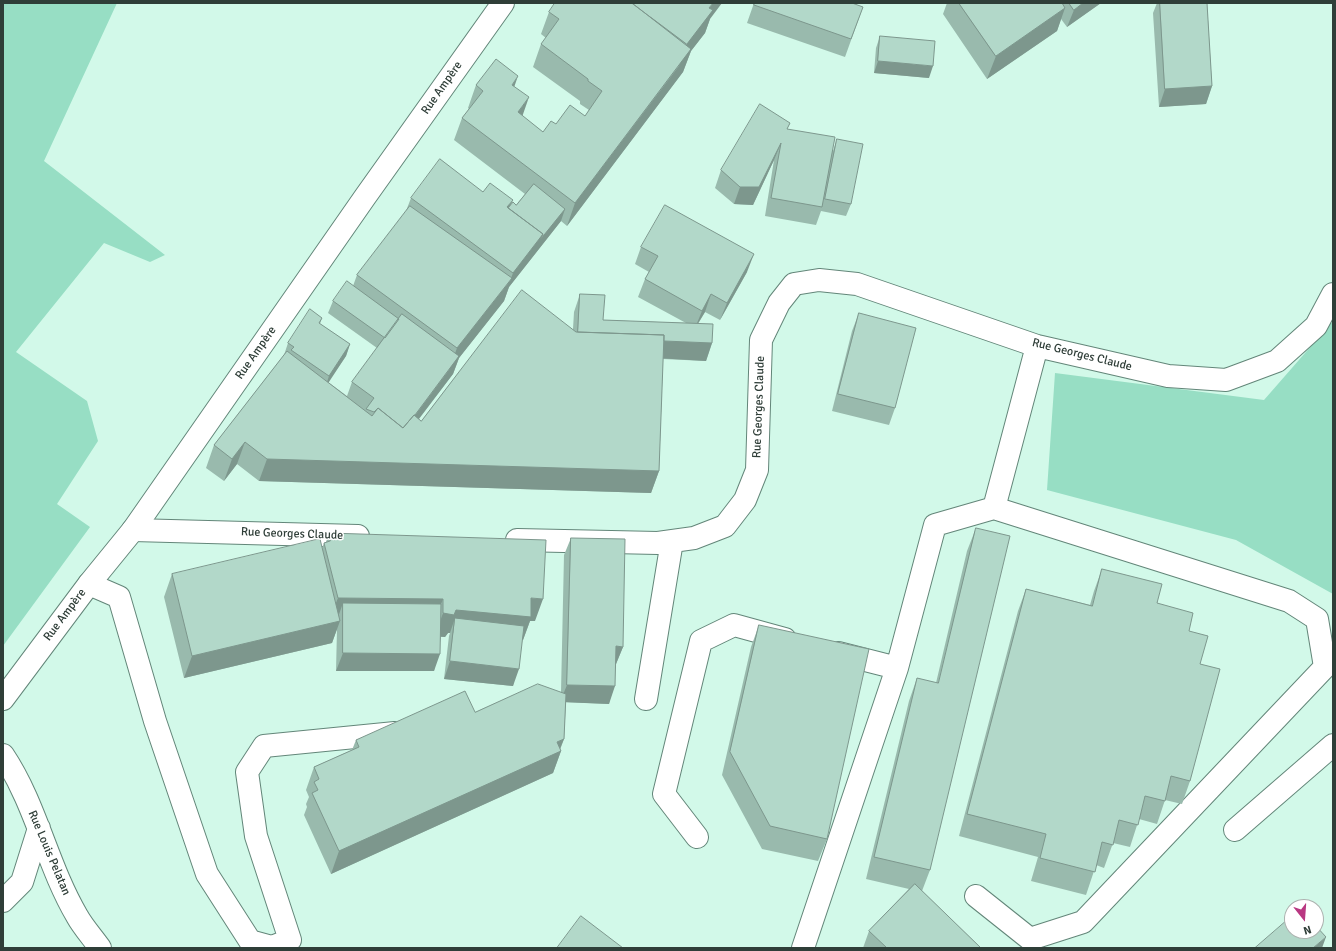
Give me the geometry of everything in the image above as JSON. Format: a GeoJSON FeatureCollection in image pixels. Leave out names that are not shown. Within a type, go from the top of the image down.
{"type":"FeatureCollection","features":[{"type":"Feature","properties":{"kind":"street","name":"Rue Ampère"},"geometry":{"type":"LineString","coordinates":[[3,699],[89,584],[133,530],[365,197],[503,3]]}},
{"type":"Feature","properties":{"kind":"street","name":"Rue Georges Claude"},"geometry":{"type":"LineString","coordinates":[[500,540],[658,543],[694,538],[725,526],[745,500],[756,470],[761,340],[779,303],[794,284],[819,280],[857,284],[1037,346],[1168,376],[1226,380],[1277,361],[1316,326],[1333,294]]}},
{"type":"Feature","properties":{"kind":"street"},"geometry":{"type":"LineString","coordinates":[[994,508],[1037,346]]}},
{"type":"Feature","properties":{"kind":"street"},"geometry":{"type":"LineString","coordinates":[[803,948],[897,668],[935,525],[994,508],[1289,600],[1317,619],[1325,668],[1083,922],[1030,939],[976,896]]}},
{"type":"Feature","properties":{"kind":"street","name":"Rue Georges Claude"},"geometry":{"type":"LineString","coordinates":[[133,530],[381,537]]}},
{"type":"Feature","properties":{"kind":"street"},"geometry":{"type":"LineString","coordinates":[[646,699],[672,541]]}},
{"type":"Feature","properties":{"kind":"street"},"geometry":{"type":"LineString","coordinates":[[89,584],[119,597],[155,721],[207,874],[250,941],[272,947],[290,940],[256,836],[247,772],[264,746],[403,732]]}},
{"type":"Feature","properties":{"kind":"street"},"geometry":{"type":"LineString","coordinates":[[697,838],[664,794],[701,641],[734,625],[897,668]]}},
{"type":"Feature","properties":{"kind":"street"},"geometry":{"type":"LineString","coordinates":[[1235,830],[1333,745]]}},
{"type":"Feature","properties":{"kind":"street","name":"Rue Louis Pelatan"},"geometry":{"type":"LineString","coordinates":[[3,755],[16,774],[61,884],[77,917],[100,948]]}},
{"type":"Feature","properties":{"kind":"street"},"geometry":{"type":"LineString","coordinates":[[3,901],[22,882],[39,828]]}},
{"type":"Feature","properties":{"kind":"green space"},"geometry":{"type":"Polygon","coordinates":[[[3,3],[117,3],[44,161],[165,255],[150,262],[104,243],[16,352],[87,401],[98,441],[57,504],[90,527],[3,646],[3,3]]]}},
{"type":"Feature","properties":{"kind":"green space"},"geometry":{"type":"Polygon","coordinates":[[[1333,321],[1333,594],[1236,540],[1047,490],[1055,373],[1264,400],[1333,321]]]}},
{"type":"Feature","properties":{"kind":"building"},"geometry":{"type":"Polygon","coordinates":[[[555,3],[632,3],[691,49],[575,203],[462,118],[483,91],[476,85],[496,59],[518,76],[512,85],[529,97],[518,112],[543,132],[551,121],[556,124],[570,105],[585,116],[602,91],[541,44],[559,19],[549,12],[555,3]]]}},
{"type":"Feature","properties":{"kind":"building"},"geometry":{"type":"Polygon","coordinates":[[[632,3],[713,3],[709,8],[713,10],[687,44],[632,3]]]}},
{"type":"Feature","properties":{"kind":"building"},"geometry":{"type":"Polygon","coordinates":[[[755,3],[852,3],[863,7],[851,39],[754,5],[755,3]]]}},
{"type":"Feature","properties":{"kind":"building"},"geometry":{"type":"Polygon","coordinates":[[[959,3],[1062,3],[1065,8],[996,56],[959,3]]]}},
{"type":"Feature","properties":{"kind":"building"},"geometry":{"type":"Polygon","coordinates":[[[1069,3],[1083,3],[1074,10],[1069,3]]]}},
{"type":"Feature","properties":{"kind":"building"},"geometry":{"type":"Polygon","coordinates":[[[1160,3],[1207,3],[1212,86],[1165,89],[1160,3]]]}},
{"type":"Feature","properties":{"kind":"building"},"geometry":{"type":"Polygon","coordinates":[[[880,36],[935,41],[933,66],[878,61],[880,36]]]}},
{"type":"Feature","properties":{"kind":"building"},"geometry":{"type":"Polygon","coordinates":[[[760,104],[790,123],[787,129],[835,137],[822,207],[771,198],[781,143],[759,187],[740,187],[721,170],[760,104]]]}},
{"type":"Feature","properties":{"kind":"building"},"geometry":{"type":"Polygon","coordinates":[[[837,139],[863,144],[851,204],[825,199],[837,139]]]}},
{"type":"Feature","properties":{"kind":"building"},"geometry":{"type":"Polygon","coordinates":[[[440,159],[483,192],[490,183],[513,200],[507,207],[543,234],[513,273],[411,198],[440,159]]]}},
{"type":"Feature","properties":{"kind":"building"},"geometry":{"type":"Polygon","coordinates":[[[534,184],[565,209],[540,240],[543,234],[508,208],[513,202],[516,205],[534,184]]]}},
{"type":"Feature","properties":{"kind":"building"},"geometry":{"type":"Polygon","coordinates":[[[665,205],[754,254],[727,303],[711,294],[702,311],[645,279],[658,256],[641,247],[665,205]]]}},
{"type":"Feature","properties":{"kind":"building"},"geometry":{"type":"Polygon","coordinates":[[[410,206],[512,278],[457,348],[357,275],[410,206]]]}},
{"type":"Feature","properties":{"kind":"building"},"geometry":{"type":"Polygon","coordinates":[[[347,281],[399,319],[385,338],[333,301],[347,281]]]}},
{"type":"Feature","properties":{"kind":"building"},"geometry":{"type":"Polygon","coordinates":[[[522,290],[576,332],[664,335],[659,471],[267,459],[245,442],[232,459],[214,445],[287,351],[372,416],[378,408],[403,428],[414,415],[421,421],[522,290]]]}},
{"type":"Feature","properties":{"kind":"building"},"geometry":{"type":"Polygon","coordinates":[[[580,294],[605,295],[603,320],[713,324],[712,343],[664,341],[664,335],[578,332],[580,294]]]}},
{"type":"Feature","properties":{"kind":"building"},"geometry":{"type":"Polygon","coordinates":[[[310,309],[322,318],[319,323],[350,344],[329,376],[291,350],[294,347],[288,343],[310,309]]]}},
{"type":"Feature","properties":{"kind":"building"},"geometry":{"type":"Polygon","coordinates":[[[859,313],[916,328],[895,408],[838,394],[859,313]]]}},
{"type":"Feature","properties":{"kind":"building"},"geometry":{"type":"Polygon","coordinates":[[[402,314],[459,356],[415,415],[403,428],[378,408],[374,412],[366,409],[374,398],[352,382],[402,314]]]}},
{"type":"Feature","properties":{"kind":"building"},"geometry":{"type":"Polygon","coordinates":[[[976,528],[1010,536],[930,870],[874,857],[917,678],[938,683],[976,528]]]}},
{"type":"Feature","properties":{"kind":"building"},"geometry":{"type":"Polygon","coordinates":[[[329,533],[546,540],[543,599],[531,598],[531,617],[456,610],[454,615],[443,613],[443,599],[338,598],[324,543],[330,541],[329,533]]]}},
{"type":"Feature","properties":{"kind":"building"},"geometry":{"type":"Polygon","coordinates":[[[571,538],[625,539],[623,647],[616,646],[615,686],[567,685],[571,538]]]}},
{"type":"Feature","properties":{"kind":"building"},"geometry":{"type":"Polygon","coordinates":[[[320,539],[340,621],[192,656],[172,574],[320,539]]]}},
{"type":"Feature","properties":{"kind":"building"},"geometry":{"type":"Polygon","coordinates":[[[1102,569],[1162,584],[1157,603],[1193,613],[1189,631],[1208,636],[1200,664],[1220,669],[1190,781],[1171,776],[1165,801],[1145,796],[1138,825],[1119,820],[1113,845],[1102,842],[1095,872],[1040,858],[1046,834],[967,814],[1026,589],[1092,606],[1102,569]]]}},
{"type":"Feature","properties":{"kind":"building"},"geometry":{"type":"Polygon","coordinates":[[[343,603],[441,604],[440,654],[343,653],[343,603]]]}},
{"type":"Feature","properties":{"kind":"building"},"geometry":{"type":"Polygon","coordinates":[[[455,618],[524,626],[519,669],[450,661],[455,618]]]}},
{"type":"Feature","properties":{"kind":"building"},"geometry":{"type":"Polygon","coordinates":[[[759,625],[869,649],[827,839],[770,826],[730,752],[759,625]]]}},
{"type":"Feature","properties":{"kind":"building"},"geometry":{"type":"Polygon","coordinates":[[[538,684],[566,694],[564,739],[557,742],[561,751],[339,851],[312,793],[318,790],[314,782],[319,779],[314,767],[359,747],[356,740],[465,691],[475,712],[538,684]]]}},
{"type":"Feature","properties":{"kind":"building"},"geometry":{"type":"Polygon","coordinates":[[[915,884],[981,948],[887,948],[869,931],[915,884]]]}},
{"type":"Feature","properties":{"kind":"building"},"geometry":{"type":"Polygon","coordinates":[[[581,916],[623,948],[557,948],[581,916]]]}},
{"type":"Feature","properties":{"kind":"building"},"geometry":{"type":"Polygon","coordinates":[[[1284,923],[1284,939],[1324,939],[1313,948],[1255,948],[1284,923]]]}}]}
